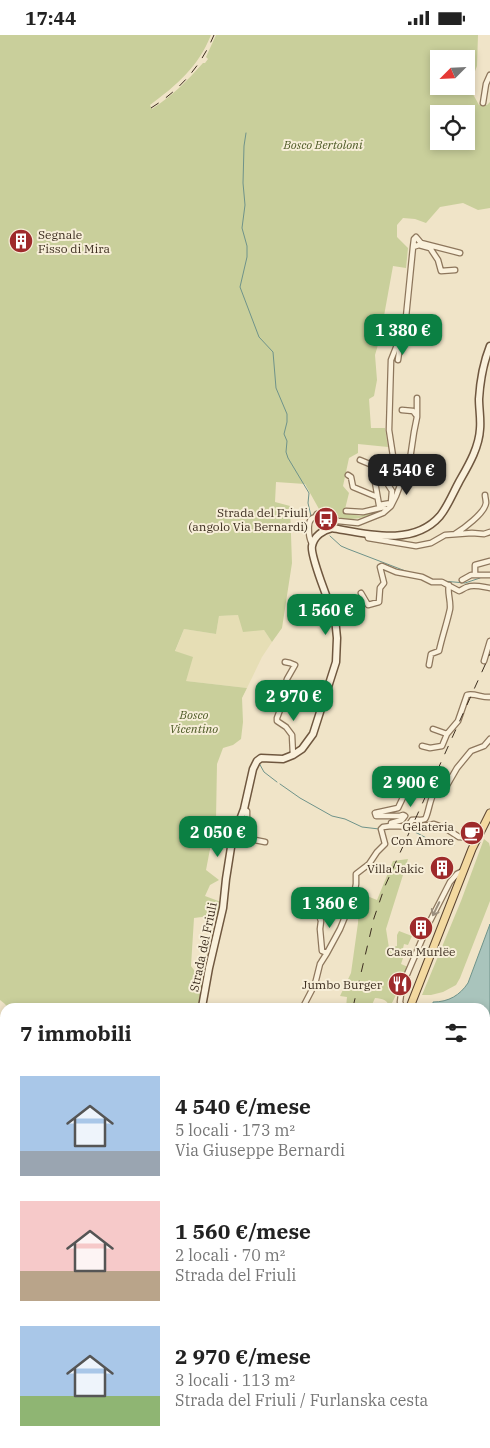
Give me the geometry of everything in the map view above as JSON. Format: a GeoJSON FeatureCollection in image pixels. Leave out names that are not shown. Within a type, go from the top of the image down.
{"type":"FeatureCollection","features":[{"type":"Feature","properties":{"kind":"main road"},"geometry":{"type":"LineString","coordinates":[[293,755],[302,749],[313,733],[337,654],[334,618],[314,560],[312,544],[320,533],[332,528],[395,536],[409,535],[426,527],[442,513],[469,464],[476,445],[480,431],[479,399],[490,346]]}},
{"type":"Feature","properties":{"kind":"main road","name":"Strada del Friuli"},"geometry":{"type":"LineString","coordinates":[[203,1003],[205,985],[224,908],[232,841],[244,809],[253,769],[258,760],[266,757],[283,759],[293,755]]}},
{"type":"Feature","properties":{"kind":"main road"},"geometry":{"type":"LineString","coordinates":[[412,1003],[476,838],[490,813]]}},
{"type":"Feature","properties":{"kind":"street"},"geometry":{"type":"LineString","coordinates":[[483,103],[486,84],[490,75]]}},
{"type":"Feature","properties":{"kind":"street"},"geometry":{"type":"LineString","coordinates":[[391,504],[392,491],[387,483],[393,457],[389,430],[390,360],[401,335],[406,317],[414,239],[416,237],[421,243],[460,253]]}},
{"type":"Feature","properties":{"kind":"street"},"geometry":{"type":"LineString","coordinates":[[413,247],[419,245],[430,248],[438,260],[441,271],[455,270]]}},
{"type":"Feature","properties":{"kind":"street"},"geometry":{"type":"LineString","coordinates":[[398,361],[401,335]]}},
{"type":"Feature","properties":{"kind":"street"},"geometry":{"type":"LineString","coordinates":[[312,544],[308,529],[312,519],[322,511],[338,521],[358,523],[383,513],[391,504],[410,459],[417,417],[417,398]]}},
{"type":"Feature","properties":{"kind":"street"},"geometry":{"type":"LineString","coordinates":[[402,410],[413,411],[417,417]]}},
{"type":"Feature","properties":{"kind":"street"},"geometry":{"type":"LineString","coordinates":[[360,460],[372,465],[378,505],[391,504]]}},
{"type":"Feature","properties":{"kind":"street"},"geometry":{"type":"LineString","coordinates":[[348,475],[351,477],[353,487],[377,497]]}},
{"type":"Feature","properties":{"kind":"street"},"geometry":{"type":"LineString","coordinates":[[456,534],[482,511],[486,503],[485,495]]}},
{"type":"Feature","properties":{"kind":"street"},"geometry":{"type":"LineString","coordinates":[[346,511],[363,513],[391,504]]}},
{"type":"Feature","properties":{"kind":"street"},"geometry":{"type":"LineString","coordinates":[[315,517],[332,528]]}},
{"type":"Feature","properties":{"kind":"street"},"geometry":{"type":"LineString","coordinates":[[367,533],[368,538],[416,546],[426,545],[445,535],[484,534],[490,532]]}},
{"type":"Feature","properties":{"kind":"street"},"geometry":{"type":"LineString","coordinates":[[475,575],[476,565],[490,561]]}},
{"type":"Feature","properties":{"kind":"street"},"geometry":{"type":"LineString","coordinates":[[361,593],[368,605],[379,602],[380,588],[384,583],[380,567],[382,566],[396,572],[422,577],[432,582],[442,582],[459,591],[474,585],[490,588]]}},
{"type":"Feature","properties":{"kind":"street"},"geometry":{"type":"LineString","coordinates":[[462,579],[475,575],[490,575]]}},
{"type":"Feature","properties":{"kind":"street"},"geometry":{"type":"LineString","coordinates":[[428,665],[431,654],[438,651],[450,608],[449,585]]}},
{"type":"Feature","properties":{"kind":"street"},"geometry":{"type":"LineString","coordinates":[[484,661],[490,641]]}},
{"type":"Feature","properties":{"kind":"street"},"geometry":{"type":"LineString","coordinates":[[285,663],[295,665],[287,679],[277,721],[286,727],[292,735],[293,755]]}},
{"type":"Feature","properties":{"kind":"street"},"geometry":{"type":"LineString","coordinates":[[422,746],[430,748],[442,745],[447,734],[458,721],[467,695],[490,697]]}},
{"type":"Feature","properties":{"kind":"street"},"geometry":{"type":"LineString","coordinates":[[433,729],[447,734]]}},
{"type":"Feature","properties":{"kind":"street"},"geometry":{"type":"LineString","coordinates":[[408,826],[412,820],[427,817],[433,793],[437,789],[446,787],[457,768],[471,751],[484,746],[490,739]]}},
{"type":"Feature","properties":{"kind":"street"},"geometry":{"type":"LineString","coordinates":[[391,826],[391,823],[402,820],[405,816],[376,816],[375,813],[398,808],[415,774]]}},
{"type":"Feature","properties":{"kind":"street"},"geometry":{"type":"LineString","coordinates":[[244,809],[247,811],[247,820],[253,828],[252,839],[265,842]]}},
{"type":"Feature","properties":{"kind":"street"},"geometry":{"type":"LineString","coordinates":[[305,1003],[315,984],[320,964],[340,929],[354,895],[356,874],[369,864],[385,844],[381,829],[383,827],[421,827],[434,824],[445,828],[459,837],[476,838]]}},
{"type":"Feature","properties":{"kind":"street"},"geometry":{"type":"LineString","coordinates":[[400,1003],[402,986],[429,923],[450,882],[457,874],[464,871]]}},
{"type":"Feature","properties":{"kind":"street"},"geometry":{"type":"LineString","coordinates":[[320,918],[322,951],[327,953]]}},
{"type":"Feature","properties":{"kind":"shaded area"},"geometry":{"type":"Polygon","coordinates":[[[238,615],[264,630],[272,642],[262,657],[247,688],[186,681],[175,652],[184,629],[216,634],[219,616],[238,615]]]}},
{"type":"Feature","properties":{"kind":"green space"},"geometry":{"type":"Polygon","coordinates":[[[0,35],[211,35],[200,57],[186,75],[150,105],[152,109],[173,93],[205,63],[216,35],[478,35],[477,66],[475,71],[475,50],[430,50],[430,95],[473,95],[479,105],[487,105],[490,102],[490,208],[478,210],[463,203],[440,207],[426,223],[415,219],[403,218],[397,225],[397,237],[408,248],[406,268],[393,266],[380,338],[375,355],[377,380],[374,396],[369,399],[371,428],[385,428],[388,447],[358,444],[358,453],[349,458],[343,486],[349,493],[344,513],[360,516],[385,509],[362,517],[344,519],[319,509],[305,484],[276,482],[275,502],[290,506],[292,563],[282,628],[272,642],[264,630],[243,632],[238,615],[219,616],[216,634],[184,629],[175,651],[193,657],[186,681],[247,688],[242,698],[243,722],[241,739],[233,745],[223,748],[217,764],[216,819],[204,821],[202,842],[211,844],[206,870],[219,880],[210,885],[205,896],[221,902],[217,915],[194,918],[191,966],[203,982],[200,1003],[4,1003],[0,1000],[0,35]]]}},
{"type":"Feature","properties":{"kind":"green space"},"geometry":{"type":"Polygon","coordinates":[[[484,839],[489,843],[490,847],[490,901],[460,978],[456,985],[443,992],[422,995],[461,901],[484,839]]]}},
{"type":"Feature","properties":{"kind":"green space"},"geometry":{"type":"Polygon","coordinates":[[[408,859],[386,929],[389,948],[397,946],[399,931],[412,936],[408,945],[404,944],[402,953],[404,955],[401,964],[408,967],[403,979],[398,978],[396,987],[400,988],[398,995],[396,995],[392,1003],[375,998],[373,1003],[346,1003],[347,997],[340,996],[351,973],[358,923],[359,899],[367,896],[377,900],[393,861],[408,859]]]}},
{"type":"Feature","properties":{"kind":"water"},"geometry":{"type":"Polygon","coordinates":[[[490,924],[490,1003],[433,1003],[454,997],[468,983],[490,924]]]}},
{"type":"Feature","properties":{"kind":"waterway"},"geometry":{"type":"LineString","coordinates":[[246,133],[243,183],[245,205],[242,228],[247,246],[247,257],[240,287],[259,337],[273,352],[276,388],[287,414],[284,434],[287,441],[286,452],[309,493],[308,503],[311,516]]}},
{"type":"Feature","properties":{"kind":"waterway"},"geometry":{"type":"LineString","coordinates":[[330,536],[341,546],[408,572]]}},
{"type":"Feature","properties":{"kind":"waterway"},"geometry":{"type":"LineString","coordinates":[[443,581],[465,583],[480,578]]}},
{"type":"Feature","properties":{"kind":"waterway"},"geometry":{"type":"LineString","coordinates":[[259,763],[264,772],[277,782]]}},
{"type":"Feature","properties":{"kind":"waterway"},"geometry":{"type":"LineString","coordinates":[[280,784],[332,816],[345,819],[362,827],[379,829]]}},
{"type":"Feature","properties":{"kind":"waterway"},"geometry":{"type":"LineString","coordinates":[[401,828],[417,833],[434,842],[454,845]]}},
{"type":"Feature","properties":{"kind":"railway"},"geometry":{"type":"LineString","coordinates":[[151,108],[180,85],[196,67],[214,35]]}},
{"type":"Feature","properties":{"kind":"railway"},"geometry":{"type":"LineString","coordinates":[[354,1003],[374,918],[385,886],[490,654]]}},
{"type":"Feature","properties":{"kind":"place","name":"Segnale Fisso di Mira"},"geometry":{"type":"Point","coordinates":[21,241]}},
{"type":"Feature","properties":{"kind":"place","name":"Strada del Friuli (angolo Via Bernardi)"},"geometry":{"type":"Point","coordinates":[326,519]}},
{"type":"Feature","properties":{"kind":"place","name":"Gelateria Con Amore"},"geometry":{"type":"Point","coordinates":[472,833]}},
{"type":"Feature","properties":{"kind":"place","name":"Villa Jakic"},"geometry":{"type":"Point","coordinates":[442,868]}},
{"type":"Feature","properties":{"kind":"place","name":"Casa Murlëe"},"geometry":{"type":"Point","coordinates":[421,928]}},
{"type":"Feature","properties":{"kind":"place","name":"Jumbo Burger"},"geometry":{"type":"Point","coordinates":[400,984]}},
{"type":"Feature","properties":{"kind":"park label","name":"Bosco Bertoloni"},"geometry":{"type":"Point","coordinates":[323,144]}},
{"type":"Feature","properties":{"kind":"park label","name":"Bosco Vicentino"},"geometry":{"type":"Point","coordinates":[194,721]}}]}
